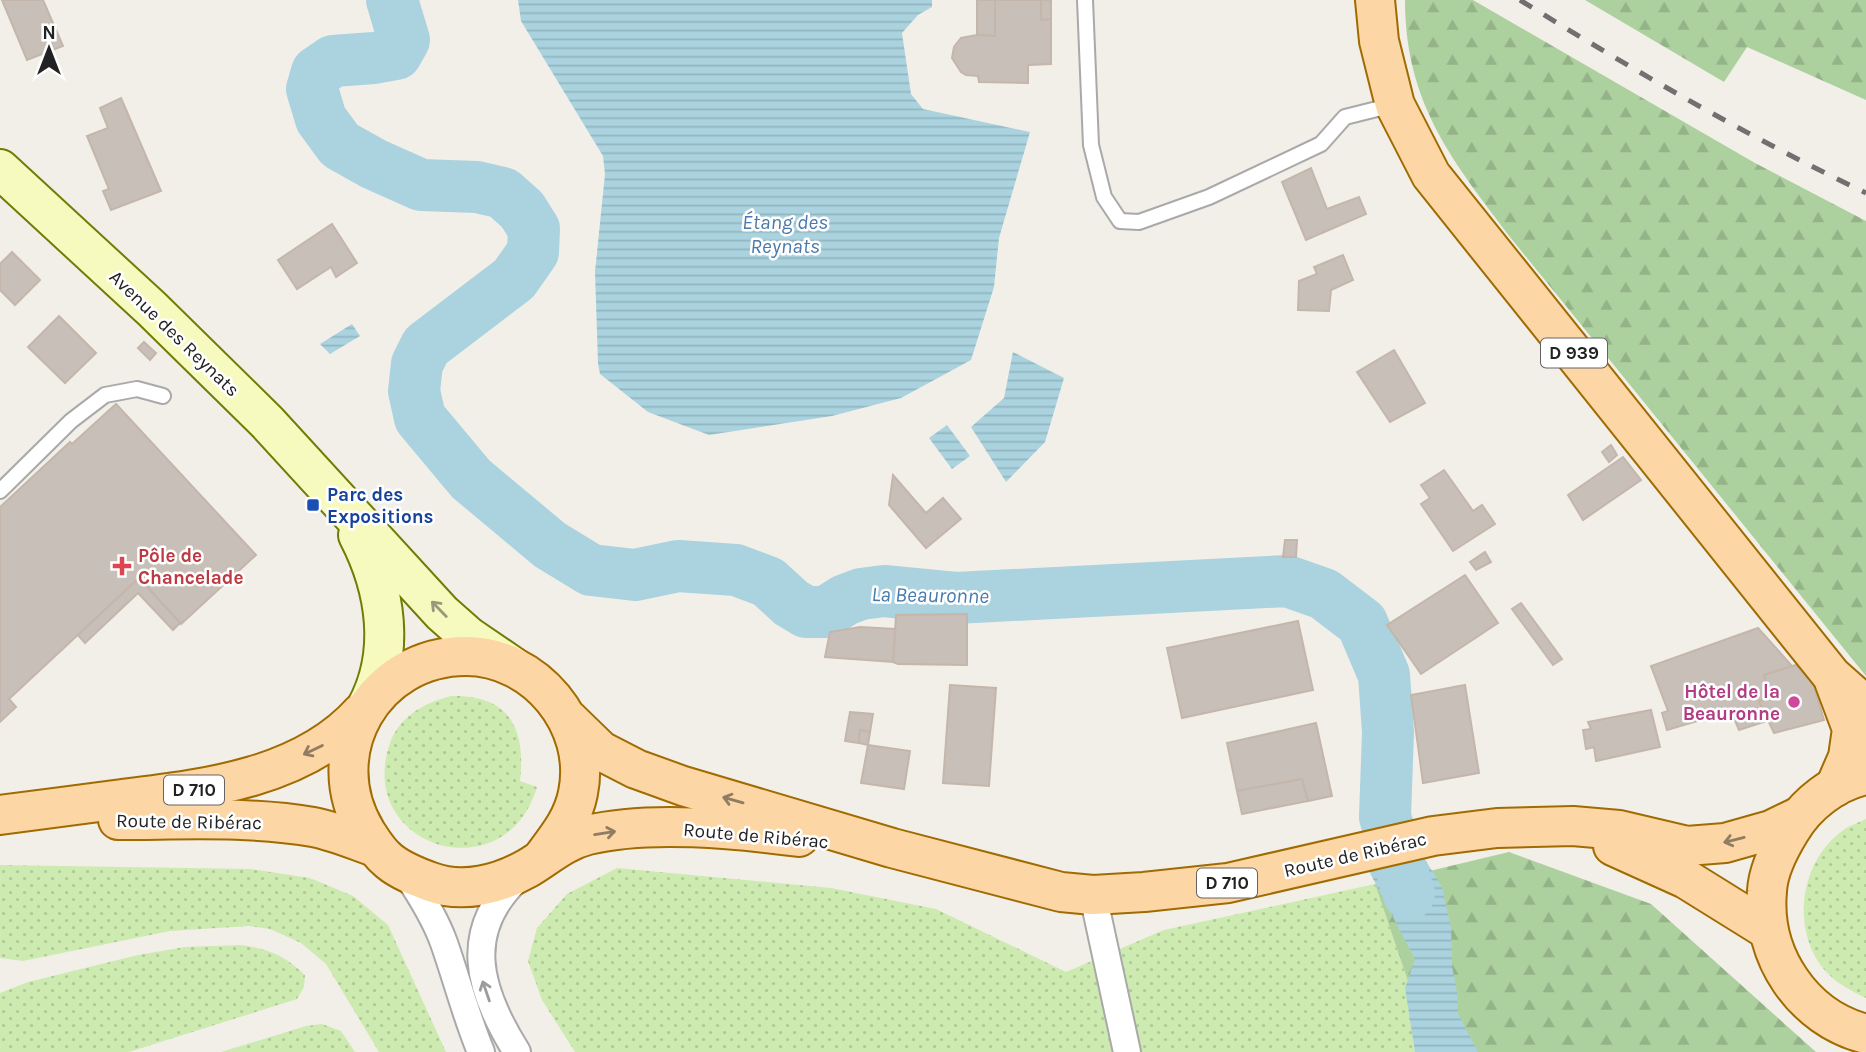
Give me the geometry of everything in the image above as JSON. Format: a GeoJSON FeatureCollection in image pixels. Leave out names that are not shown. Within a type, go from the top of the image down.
{"type":"FeatureCollection","features":[{"type":"Feature","properties":{"kind":"main road","name":"D 939"},"geometry":{"type":"LineString","coordinates":[[1375,0],[1379,41],[1395,105],[1431,174],[1832,676],[1866,706]]}},
{"type":"Feature","properties":{"kind":"main road","name":"Avenue des Reynats"},"geometry":{"type":"LineString","coordinates":[[0,169],[152,309],[267,422],[442,613],[468,636],[512,666]]}},
{"type":"Feature","properties":{"kind":"main road","name":"Avenue des Reynats"},"geometry":{"type":"LineString","coordinates":[[342,505],[377,580],[386,639],[377,688],[366,708]]}},
{"type":"Feature","properties":{"kind":"main road","name":"Route de Ribérac"},"geometry":{"type":"LineString","coordinates":[[0,815],[192,790],[246,779],[326,744],[347,730],[388,683],[416,665],[447,656],[480,656],[512,666],[535,679],[553,697],[568,719],[601,751],[636,769],[892,848],[1061,892],[1093,895],[1228,883],[1433,836],[1508,827],[1573,826],[1619,830],[1687,846],[1725,843],[1771,830],[1798,817]]}},
{"type":"Feature","properties":{"kind":"main road","name":"D 939"},"geometry":{"type":"LineString","coordinates":[[1832,676],[1852,729],[1848,757],[1851,781]]}},
{"type":"Feature","properties":{"kind":"main road","name":"Route de Ribérac"},"geometry":{"type":"LineString","coordinates":[[366,708],[351,742],[347,779],[356,815],[375,847],[389,861],[405,872],[435,884],[467,888],[499,882],[565,843],[588,835],[630,829],[689,828],[892,848]]}},
{"type":"Feature","properties":{"kind":"main road","name":"Route de Ribérac"},"geometry":{"type":"LineString","coordinates":[[536,862],[566,828],[578,792],[579,755],[568,719]]}},
{"type":"Feature","properties":{"kind":"main road"},"geometry":{"type":"LineString","coordinates":[[1851,781],[1815,801],[1798,817],[1777,851],[1767,890],[1768,930],[1780,965],[1801,995],[1829,1018],[1865,1035]]}},
{"type":"Feature","properties":{"kind":"main road","name":"Route de Ribérac"},"geometry":{"type":"LineString","coordinates":[[0,822],[254,820],[316,827],[375,847]]}},
{"type":"Feature","properties":{"kind":"main road","name":"Route de Ribérac"},"geometry":{"type":"LineString","coordinates":[[1573,826],[1686,879],[1768,930]]}},
{"type":"Feature","properties":{"kind":"street"},"geometry":{"type":"LineString","coordinates":[[517,1052],[499,1024],[484,986],[480,969],[480,947],[493,907],[511,884],[536,862]]}},
{"type":"Feature","properties":{"kind":"street"},"geometry":{"type":"LineString","coordinates":[[405,872],[421,895],[443,941],[467,1018],[481,1052]]}},
{"type":"Feature","properties":{"kind":"street"},"geometry":{"type":"LineString","coordinates":[[1093,895],[1126,1052]]}},
{"type":"Feature","properties":{"kind":"lane"},"geometry":{"type":"LineString","coordinates":[[1085,0],[1091,145],[1104,197],[1120,221],[1139,222],[1209,197],[1321,144],[1345,117],[1395,105]]}},
{"type":"Feature","properties":{"kind":"lane"},"geometry":{"type":"LineString","coordinates":[[0,491],[71,421],[105,395],[137,389],[163,396]]}},
{"type":"Feature","properties":{"kind":"green space"},"geometry":{"type":"Polygon","coordinates":[[[1405,0],[1473,0],[1755,163],[1866,221],[1866,676],[1514,242],[1472,186],[1437,131],[1424,102],[1407,37],[1405,0]]]}},
{"type":"Feature","properties":{"kind":"green space"},"geometry":{"type":"Polygon","coordinates":[[[1585,0],[1866,0],[1866,100],[1747,47],[1724,82],[1585,0]]]}},
{"type":"Feature","properties":{"kind":"green space"},"geometry":{"type":"Polygon","coordinates":[[[451,696],[487,701],[510,718],[520,745],[520,781],[537,787],[520,820],[495,840],[467,848],[438,844],[412,831],[393,809],[385,779],[390,743],[400,725],[422,707],[451,696]]]}},
{"type":"Feature","properties":{"kind":"green space"},"geometry":{"type":"Polygon","coordinates":[[[1866,819],[1866,998],[1838,982],[1816,958],[1805,925],[1804,907],[1806,890],[1818,857],[1842,831],[1866,819]]]}},
{"type":"Feature","properties":{"kind":"green space"},"geometry":{"type":"Polygon","coordinates":[[[1509,852],[1651,904],[1816,1052],[1432,1052],[1375,884],[1509,852]]]}},
{"type":"Feature","properties":{"kind":"green space"},"geometry":{"type":"Polygon","coordinates":[[[0,865],[250,869],[310,878],[353,896],[388,925],[446,1052],[379,1052],[326,964],[301,943],[270,929],[249,926],[170,931],[23,961],[0,958],[0,865]]]}},
{"type":"Feature","properties":{"kind":"green space"},"geometry":{"type":"Polygon","coordinates":[[[617,868],[831,888],[936,909],[1066,972],[1164,930],[1375,884],[1432,1052],[575,1052],[542,1000],[528,961],[537,928],[567,894],[617,868]]]}},
{"type":"Feature","properties":{"kind":"green space"},"geometry":{"type":"Polygon","coordinates":[[[241,945],[276,954],[305,975],[304,987],[297,999],[129,1052],[0,1052],[0,993],[28,982],[138,955],[185,947],[241,945]]]}},
{"type":"Feature","properties":{"kind":"green space"},"geometry":{"type":"Polygon","coordinates":[[[322,1024],[341,1031],[355,1052],[221,1052],[306,1026],[322,1024]]]}},
{"type":"Feature","properties":{"kind":"water","name":"Étang des Reynats"},"geometry":{"type":"Polygon","coordinates":[[[518,0],[932,0],[932,7],[918,15],[902,33],[911,94],[923,109],[1030,132],[999,238],[994,287],[971,360],[901,398],[832,416],[709,435],[648,412],[600,374],[595,272],[605,174],[603,156],[521,21],[518,0]]]}},
{"type":"Feature","properties":{"kind":"water"},"geometry":{"type":"Polygon","coordinates":[[[352,324],[360,336],[330,354],[320,344],[352,324]]]}},
{"type":"Feature","properties":{"kind":"water"},"geometry":{"type":"Polygon","coordinates":[[[1013,352],[1064,378],[1045,442],[1006,482],[971,427],[1004,398],[1013,352]]]}},
{"type":"Feature","properties":{"kind":"water"},"geometry":{"type":"Polygon","coordinates":[[[947,425],[970,456],[952,469],[929,438],[947,425]]]}},
{"type":"Feature","properties":{"kind":"water"},"geometry":{"type":"Polygon","coordinates":[[[1401,825],[1414,853],[1426,861],[1442,887],[1451,928],[1458,1014],[1478,1052],[1415,1052],[1405,988],[1415,959],[1369,871],[1365,831],[1401,825]]]}},
{"type":"Feature","properties":{"kind":"building"},"geometry":{"type":"Polygon","coordinates":[[[2,0],[43,0],[63,46],[27,60],[2,0]]]}},
{"type":"Feature","properties":{"kind":"building"},"geometry":{"type":"Polygon","coordinates":[[[977,0],[995,0],[995,36],[977,35],[977,0]]]}},
{"type":"Feature","properties":{"kind":"building"},"geometry":{"type":"Polygon","coordinates":[[[995,0],[1041,0],[1041,20],[1051,19],[1051,64],[1028,65],[1028,83],[979,82],[978,76],[961,72],[952,58],[954,47],[961,38],[995,36],[995,0]]]}},
{"type":"Feature","properties":{"kind":"building"},"geometry":{"type":"Polygon","coordinates":[[[1041,0],[1051,0],[1051,19],[1041,20],[1041,0]]]}},
{"type":"Feature","properties":{"kind":"building"},"geometry":{"type":"Polygon","coordinates":[[[121,98],[161,191],[111,210],[103,191],[109,189],[87,136],[108,128],[100,108],[121,98]]]}},
{"type":"Feature","properties":{"kind":"building"},"geometry":{"type":"Polygon","coordinates":[[[1311,168],[1327,209],[1359,197],[1366,214],[1306,240],[1282,182],[1311,168]]]}},
{"type":"Feature","properties":{"kind":"building"},"geometry":{"type":"Polygon","coordinates":[[[332,224],[357,263],[336,277],[331,267],[297,289],[278,260],[332,224]]]}},
{"type":"Feature","properties":{"kind":"building"},"geometry":{"type":"Polygon","coordinates":[[[12,252],[40,280],[15,305],[0,290],[0,264],[12,252]]]}},
{"type":"Feature","properties":{"kind":"building"},"geometry":{"type":"Polygon","coordinates":[[[1343,255],[1353,280],[1331,290],[1329,311],[1298,310],[1299,281],[1317,274],[1314,267],[1343,255]]]}},
{"type":"Feature","properties":{"kind":"building"},"geometry":{"type":"Polygon","coordinates":[[[59,316],[96,353],[65,383],[28,347],[59,316]]]}},
{"type":"Feature","properties":{"kind":"building"},"geometry":{"type":"Polygon","coordinates":[[[144,342],[156,353],[150,360],[138,348],[144,342]]]}},
{"type":"Feature","properties":{"kind":"building"},"geometry":{"type":"Polygon","coordinates":[[[1394,350],[1425,403],[1390,422],[1357,372],[1394,350]]]}},
{"type":"Feature","properties":{"kind":"building","name":"Pôle de Chancelade"},"geometry":{"type":"Polygon","coordinates":[[[116,404],[256,555],[181,624],[139,578],[9,699],[16,707],[0,722],[0,507],[70,442],[72,444],[116,404]]]}},
{"type":"Feature","properties":{"kind":"building"},"geometry":{"type":"Polygon","coordinates":[[[1611,445],[1617,455],[1609,462],[1602,452],[1611,445]]]}},
{"type":"Feature","properties":{"kind":"building"},"geometry":{"type":"Polygon","coordinates":[[[1623,457],[1641,480],[1583,520],[1568,495],[1623,457]]]}},
{"type":"Feature","properties":{"kind":"building"},"geometry":{"type":"Polygon","coordinates":[[[1444,470],[1473,511],[1482,505],[1495,524],[1453,551],[1421,504],[1430,498],[1421,485],[1444,470]]]}},
{"type":"Feature","properties":{"kind":"building"},"geometry":{"type":"Polygon","coordinates":[[[893,475],[926,513],[943,498],[961,519],[926,548],[889,505],[893,475]]]}},
{"type":"Feature","properties":{"kind":"building"},"geometry":{"type":"Polygon","coordinates":[[[1285,540],[1297,540],[1296,557],[1283,557],[1285,540]]]}},
{"type":"Feature","properties":{"kind":"building"},"geometry":{"type":"Polygon","coordinates":[[[1485,552],[1491,562],[1476,570],[1470,562],[1485,552]]]}},
{"type":"Feature","properties":{"kind":"building"},"geometry":{"type":"Polygon","coordinates":[[[1465,575],[1498,623],[1421,674],[1387,625],[1465,575]]]}},
{"type":"Feature","properties":{"kind":"building"},"geometry":{"type":"Polygon","coordinates":[[[139,578],[180,623],[173,630],[138,593],[85,643],[78,635],[139,578]]]}},
{"type":"Feature","properties":{"kind":"building"},"geometry":{"type":"Polygon","coordinates":[[[1521,603],[1562,659],[1553,665],[1512,609],[1521,603]]]}},
{"type":"Feature","properties":{"kind":"building"},"geometry":{"type":"Polygon","coordinates":[[[967,614],[967,665],[893,662],[896,615],[967,614]]]}},
{"type":"Feature","properties":{"kind":"building"},"geometry":{"type":"Polygon","coordinates":[[[1298,621],[1313,690],[1182,718],[1167,648],[1298,621]]]}},
{"type":"Feature","properties":{"kind":"building"},"geometry":{"type":"Polygon","coordinates":[[[860,627],[895,629],[893,662],[825,657],[830,632],[860,627]]]}},
{"type":"Feature","properties":{"kind":"building"},"geometry":{"type":"Polygon","coordinates":[[[1758,628],[1792,666],[1764,675],[1772,697],[1759,701],[1767,721],[1739,730],[1731,711],[1667,730],[1662,713],[1668,711],[1651,666],[1758,628]]]}},
{"type":"Feature","properties":{"kind":"building"},"geometry":{"type":"Polygon","coordinates":[[[1796,665],[1813,683],[1824,720],[1774,733],[1759,701],[1772,697],[1764,675],[1796,665]]]}},
{"type":"Feature","properties":{"kind":"building"},"geometry":{"type":"Polygon","coordinates":[[[950,685],[996,688],[989,786],[943,783],[950,685]]]}},
{"type":"Feature","properties":{"kind":"building"},"geometry":{"type":"Polygon","coordinates":[[[1465,685],[1479,773],[1423,783],[1411,695],[1465,685]]]}},
{"type":"Feature","properties":{"kind":"building"},"geometry":{"type":"Polygon","coordinates":[[[1651,710],[1660,747],[1596,761],[1594,747],[1586,749],[1583,730],[1591,729],[1588,722],[1651,710]]]}},
{"type":"Feature","properties":{"kind":"building"},"geometry":{"type":"Polygon","coordinates":[[[850,712],[873,714],[870,732],[860,730],[859,743],[845,741],[850,712]]]}},
{"type":"Feature","properties":{"kind":"building"},"geometry":{"type":"Polygon","coordinates":[[[1316,723],[1332,796],[1308,801],[1302,779],[1237,791],[1227,743],[1316,723]]]}},
{"type":"Feature","properties":{"kind":"building"},"geometry":{"type":"Polygon","coordinates":[[[860,730],[870,732],[868,745],[859,743],[860,730]]]}},
{"type":"Feature","properties":{"kind":"building"},"geometry":{"type":"Polygon","coordinates":[[[868,745],[910,751],[904,789],[861,783],[868,745]]]}},
{"type":"Feature","properties":{"kind":"building"},"geometry":{"type":"Polygon","coordinates":[[[1302,779],[1308,801],[1242,814],[1237,791],[1302,779]]]}},
{"type":"Feature","properties":{"kind":"waterway","name":"La Beauronne"},"geometry":{"type":"LineString","coordinates":[[392,0],[404,40],[396,54],[333,61],[317,72],[312,89],[321,119],[340,145],[421,185],[477,187],[503,193],[522,210],[534,229],[533,252],[514,279],[426,346],[417,364],[414,391],[420,418],[471,479],[550,545],[591,570],[635,575],[678,566],[736,570],[768,582],[791,603],[806,612],[826,612],[861,594],[884,591],[956,598],[1287,581],[1324,594],[1362,623],[1384,675],[1388,732],[1385,817],[1409,894]]}},
{"type":"Feature","properties":{"kind":"railway"},"geometry":{"type":"LineString","coordinates":[[1520,0],[1691,101],[1866,193]]}},
{"type":"Feature","properties":{"kind":"place","name":"Parc des Expositions"},"geometry":{"type":"Point","coordinates":[313,505]}},
{"type":"Feature","properties":{"kind":"place","name":"Pôle de Chancelade"},"geometry":{"type":"Point","coordinates":[122,566]}},
{"type":"Feature","properties":{"kind":"place","name":"Hôtel de la Beauronne"},"geometry":{"type":"Point","coordinates":[1794,702]}}]}
